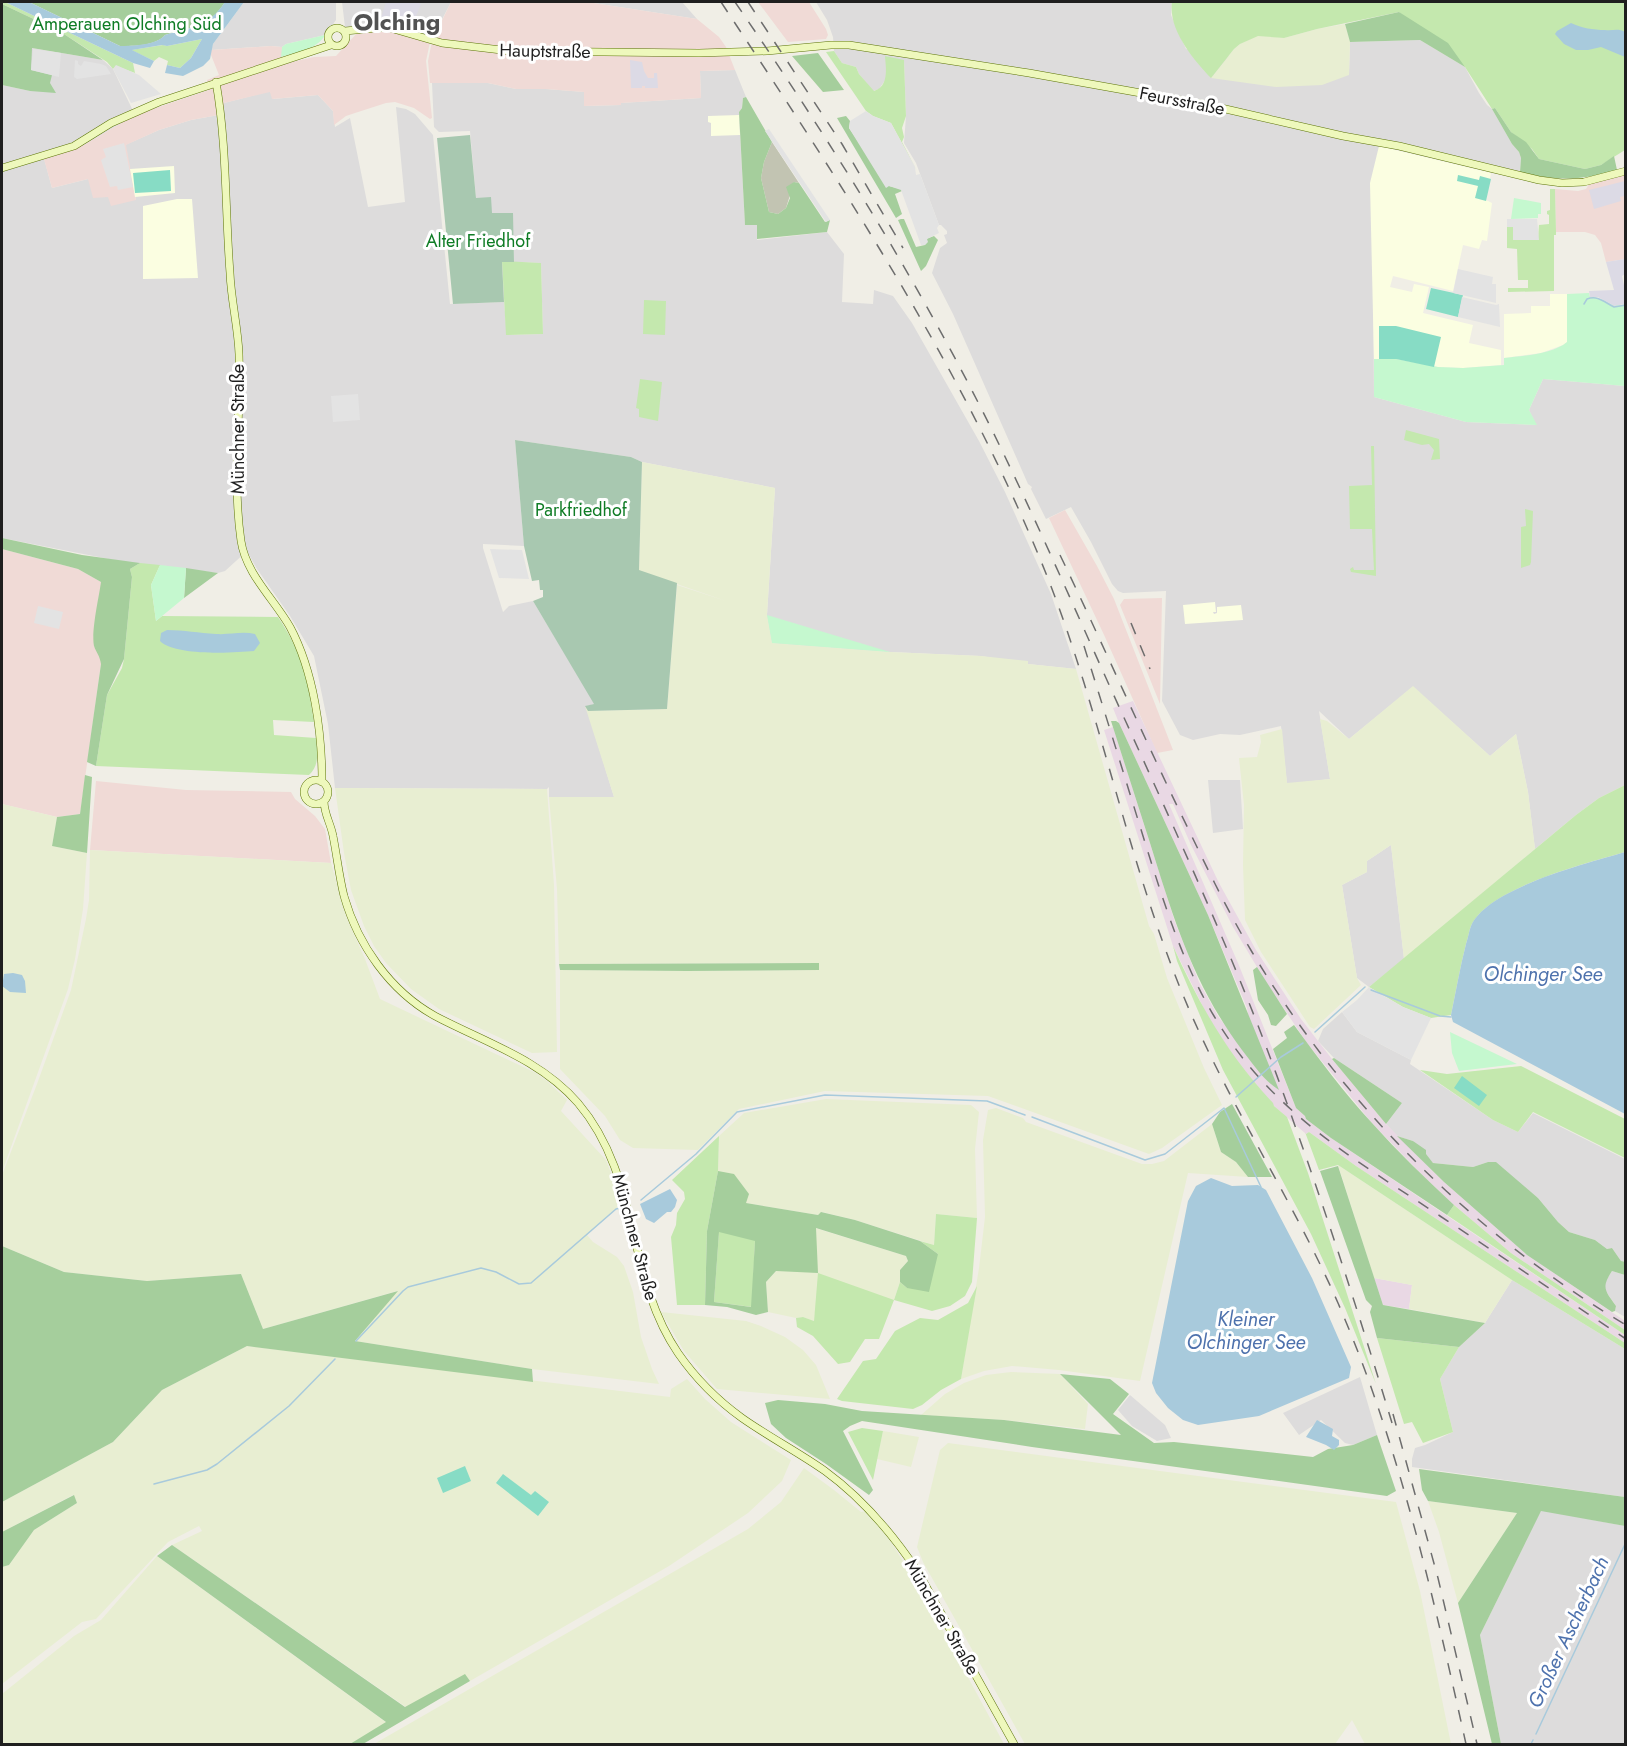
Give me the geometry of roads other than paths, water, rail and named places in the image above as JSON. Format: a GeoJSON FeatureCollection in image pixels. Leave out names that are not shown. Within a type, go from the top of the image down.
{"type":"FeatureCollection","features":[{"type":"Feature","properties":{"kind":"main road"},"geometry":{"type":"LineString","coordinates":[[335,28],[339,28],[346,35],[346,42],[341,45],[336,46],[330,41],[330,31],[335,28]]}},
{"type":"Feature","properties":{"kind":"main road","name":"Hauptstraße"},"geometry":{"type":"LineString","coordinates":[[346,35],[360,29],[390,28],[442,43],[505,51],[683,54],[732,52]]}},
{"type":"Feature","properties":{"kind":"main road"},"geometry":{"type":"LineString","coordinates":[[2,168],[74,146],[131,113],[216,82],[314,51],[330,41]]}},
{"type":"Feature","properties":{"kind":"main road","name":"Feursstraße"},"geometry":{"type":"LineString","coordinates":[[732,52],[849,45],[1029,73],[1208,105],[1399,146],[1539,180],[1562,183],[1584,182],[1626,171]]}},
{"type":"Feature","properties":{"kind":"main road","name":"Münchner Straße"},"geometry":{"type":"LineString","coordinates":[[216,82],[230,285],[239,352],[238,488],[241,543],[253,574],[281,613],[300,648],[310,675],[322,759],[322,782]]}},
{"type":"Feature","properties":{"kind":"main road"},"geometry":{"type":"LineString","coordinates":[[313,780],[322,782],[327,788],[328,792],[320,803],[308,801],[304,795],[305,787],[313,780],[322,759]]}},
{"type":"Feature","properties":{"kind":"main road","name":"Münchner Straße"},"geometry":{"type":"LineString","coordinates":[[320,803],[334,845],[352,920],[370,954],[393,984],[418,1005],[535,1066],[572,1096],[600,1134],[615,1164],[648,1293],[660,1322],[678,1352],[692,1372],[721,1402],[743,1419],[826,1472],[879,1519],[918,1572],[1014,1744]]}},
{"type":"Feature","properties":{"kind":"water"},"geometry":{"type":"Polygon","coordinates":[[[5,2],[29,2],[120,46],[131,46],[156,41],[165,35],[199,25],[212,17],[225,2],[244,2],[213,44],[210,59],[203,66],[183,76],[165,73],[167,65],[180,68],[191,58],[202,39],[132,50],[154,61],[150,68],[133,63],[5,2]]]}},
{"type":"Feature","properties":{"kind":"water"},"geometry":{"type":"Polygon","coordinates":[[[1571,23],[1592,29],[1625,32],[1625,57],[1601,47],[1576,50],[1564,44],[1555,34],[1571,23]]]}},
{"type":"Feature","properties":{"kind":"water"},"geometry":{"type":"Polygon","coordinates":[[[167,630],[216,634],[250,633],[255,634],[260,643],[254,651],[219,653],[191,651],[167,646],[160,641],[161,633],[167,630]]]}},
{"type":"Feature","properties":{"kind":"water","name":"Olchinger See"},"geometry":{"type":"Polygon","coordinates":[[[1626,852],[1625,1114],[1453,1022],[1451,1015],[1471,926],[1481,912],[1497,900],[1540,879],[1626,852]]]}},
{"type":"Feature","properties":{"kind":"water"},"geometry":{"type":"Polygon","coordinates":[[[4,974],[22,975],[26,993],[10,992],[2,986],[4,974]]]}},
{"type":"Feature","properties":{"kind":"water","name":"Kleiner Olchinger See"},"geometry":{"type":"Polygon","coordinates":[[[1211,1178],[1232,1186],[1258,1185],[1266,1190],[1312,1278],[1351,1367],[1349,1378],[1259,1416],[1198,1425],[1183,1420],[1168,1408],[1156,1393],[1152,1383],[1188,1201],[1196,1186],[1211,1178]]]}},
{"type":"Feature","properties":{"kind":"water"},"geometry":{"type":"Polygon","coordinates":[[[670,1189],[677,1200],[671,1212],[667,1212],[654,1223],[646,1219],[640,1204],[670,1189]]]}},
{"type":"Feature","properties":{"kind":"water"},"geometry":{"type":"Polygon","coordinates":[[[1317,1420],[1333,1429],[1332,1436],[1339,1440],[1339,1445],[1334,1450],[1306,1437],[1317,1420]]]}},
{"type":"Feature","properties":{"kind":"waterway"},"geometry":{"type":"LineString","coordinates":[[1584,304],[1587,299],[1594,298],[1614,307],[1626,305]]}},
{"type":"Feature","properties":{"kind":"waterway"},"geometry":{"type":"LineString","coordinates":[[1315,1032],[1365,987]]}},
{"type":"Feature","properties":{"kind":"waterway"},"geometry":{"type":"LineString","coordinates":[[1371,990],[1440,1016],[1451,1017]]}},
{"type":"Feature","properties":{"kind":"waterway"},"geometry":{"type":"LineString","coordinates":[[1236,1097],[1281,1057],[1303,1043]]}},
{"type":"Feature","properties":{"kind":"waterway"},"geometry":{"type":"LineString","coordinates":[[641,1200],[696,1154],[737,1112],[825,1095],[987,1101],[1025,1115]]}},
{"type":"Feature","properties":{"kind":"waterway"},"geometry":{"type":"LineString","coordinates":[[1032,1117],[1145,1160],[1165,1154],[1224,1108],[1261,1187]]}},
{"type":"Feature","properties":{"kind":"waterway"},"geometry":{"type":"LineString","coordinates":[[356,1341],[408,1287],[481,1268],[496,1272],[519,1284],[531,1283],[616,1209],[620,1208]]}},
{"type":"Feature","properties":{"kind":"waterway"},"geometry":{"type":"LineString","coordinates":[[154,1484],[207,1470],[217,1464],[289,1406],[335,1359]]}},
{"type":"Feature","properties":{"kind":"waterway","name":"Großer Ascherbach"},"geometry":{"type":"LineString","coordinates":[[1536,1734],[1626,1542]]}},
{"type":"Feature","properties":{"kind":"waterway","name":"Großer Ascherbach"},"geometry":{"type":"LineString","coordinates":[[1531,1744],[1533,1740]]}},
{"type":"Feature","properties":{"kind":"railway"},"geometry":{"type":"LineString","coordinates":[[721,2],[856,210],[940,353],[1014,500],[1047,576],[1083,680],[1163,944],[1183,995],[1219,1074],[1320,1264],[1360,1356],[1397,1465],[1441,1632],[1466,1744]]}},
{"type":"Feature","properties":{"kind":"railway"},"geometry":{"type":"LineString","coordinates":[[735,2],[838,158],[902,264],[963,373],[1026,501],[1217,925],[1251,1008],[1317,1188],[1392,1423]]}},
{"type":"Feature","properties":{"kind":"railway"},"geometry":{"type":"LineString","coordinates":[[748,2],[842,144],[903,248]]}},
{"type":"Feature","properties":{"kind":"railway"},"geometry":{"type":"LineString","coordinates":[[1060,555],[1165,780],[1233,918],[1288,1008],[1327,1062],[1416,1162],[1464,1207],[1516,1250],[1570,1289],[1626,1325]]}},
{"type":"Feature","properties":{"kind":"railway"},"geometry":{"type":"LineString","coordinates":[[1131,623],[1150,669]]}},
{"type":"Feature","properties":{"kind":"railway"},"geometry":{"type":"LineString","coordinates":[[1084,646],[1176,934],[1203,996],[1236,1049],[1260,1079],[1287,1105],[1344,1152],[1626,1339]]}},
{"type":"Feature","properties":{"kind":"railway"},"geometry":{"type":"LineString","coordinates":[[1393,1414],[1438,1578],[1477,1744]]}},
{"type":"Feature","properties":{"kind":"district","name":"Olching"},"geometry":{"type":"Point","coordinates":[397,22]}},
{"type":"Feature","properties":{"kind":"park label","name":"Amperauen Olching Süd"},"geometry":{"type":"Point","coordinates":[127,24]}},
{"type":"Feature","properties":{"kind":"park label","name":"Alter Friedhof"},"geometry":{"type":"Point","coordinates":[478,241]}},
{"type":"Feature","properties":{"kind":"park label","name":"Parkfriedhof"},"geometry":{"type":"Point","coordinates":[581,510]}}]}
